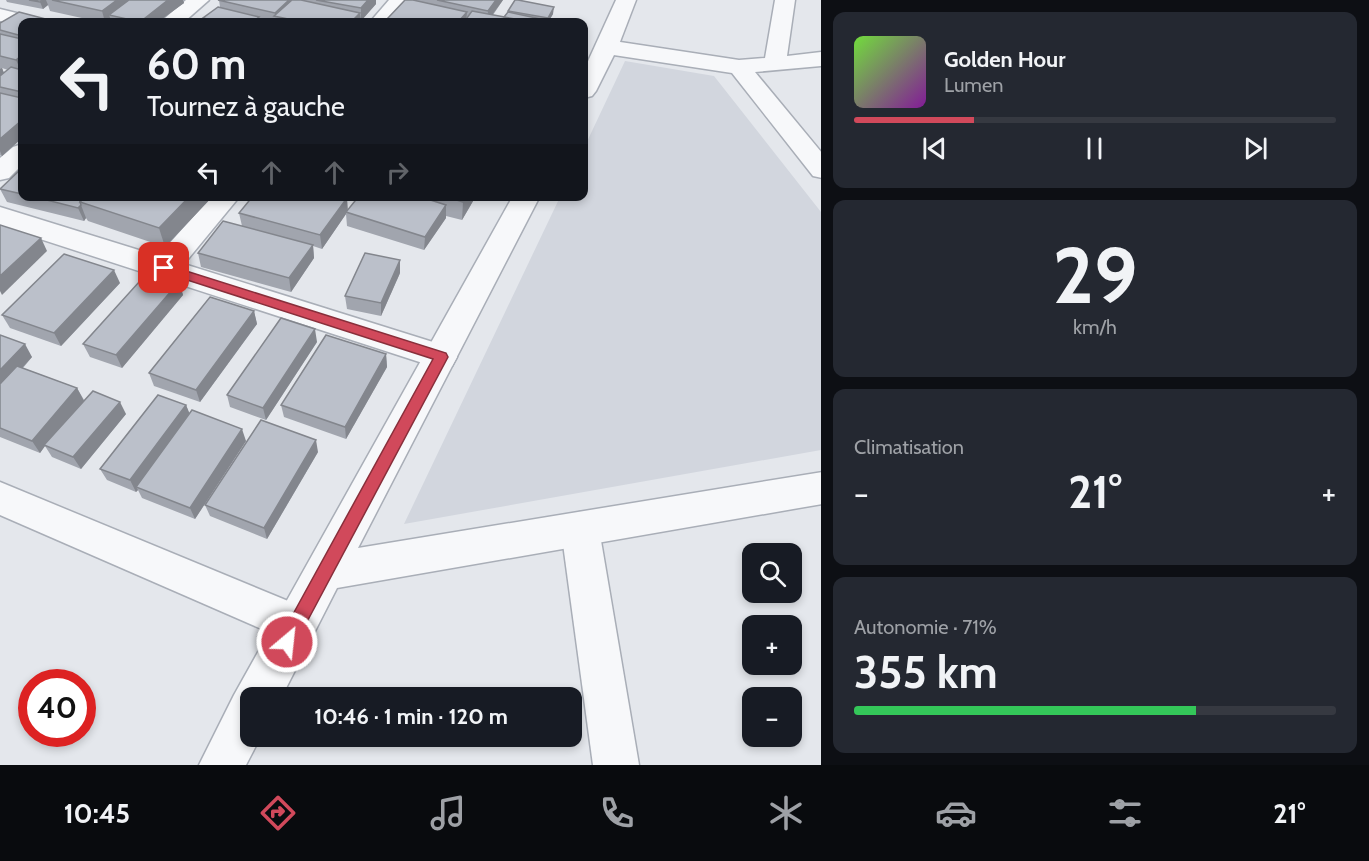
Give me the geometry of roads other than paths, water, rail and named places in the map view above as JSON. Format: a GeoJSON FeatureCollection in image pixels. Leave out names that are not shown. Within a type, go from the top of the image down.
{"type":"FeatureCollection","features":[{"type":"Feature","properties":{"kind":"street"},"geometry":{"type":"LineString","coordinates":[[177,18],[199,0]]}},
{"type":"Feature","properties":{"kind":"street"},"geometry":{"type":"LineString","coordinates":[[384,18],[400,0]]}},
{"type":"Feature","properties":{"kind":"street"},"geometry":{"type":"LineString","coordinates":[[588,83],[607,47],[626,0]]}},
{"type":"Feature","properties":{"kind":"street"},"geometry":{"type":"LineString","coordinates":[[775,63],[785,0]]}},
{"type":"Feature","properties":{"kind":"street"},"geometry":{"type":"LineString","coordinates":[[1,16],[18,20]]}},
{"type":"Feature","properties":{"kind":"street"},"geometry":{"type":"LineString","coordinates":[[607,47],[739,67],[821,59]]}},
{"type":"Feature","properties":{"kind":"street"},"geometry":{"type":"LineString","coordinates":[[739,67],[821,169]]}},
{"type":"Feature","properties":{"kind":"street"},"geometry":{"type":"LineString","coordinates":[[0,172],[18,156]]}},
{"type":"Feature","properties":{"kind":"street"},"geometry":{"type":"LineString","coordinates":[[164,268],[223,201]]}},
{"type":"Feature","properties":{"kind":"street"},"geometry":{"type":"LineString","coordinates":[[263,687],[524,201]]}},
{"type":"Feature","properties":{"kind":"street"},"geometry":{"type":"LineString","coordinates":[[0,216],[441,357]]}},
{"type":"Feature","properties":{"kind":"street"},"geometry":{"type":"LineString","coordinates":[[326,572],[580,529],[820,493]]}},
{"type":"Feature","properties":{"kind":"street"},"geometry":{"type":"LineString","coordinates":[[0,498],[296,624]]}},
{"type":"Feature","properties":{"kind":"street"},"geometry":{"type":"LineString","coordinates":[[580,529],[616,765]]}},
{"type":"Feature","properties":{"kind":"street"},"geometry":{"type":"LineString","coordinates":[[222,765],[240,730]]}}]}
